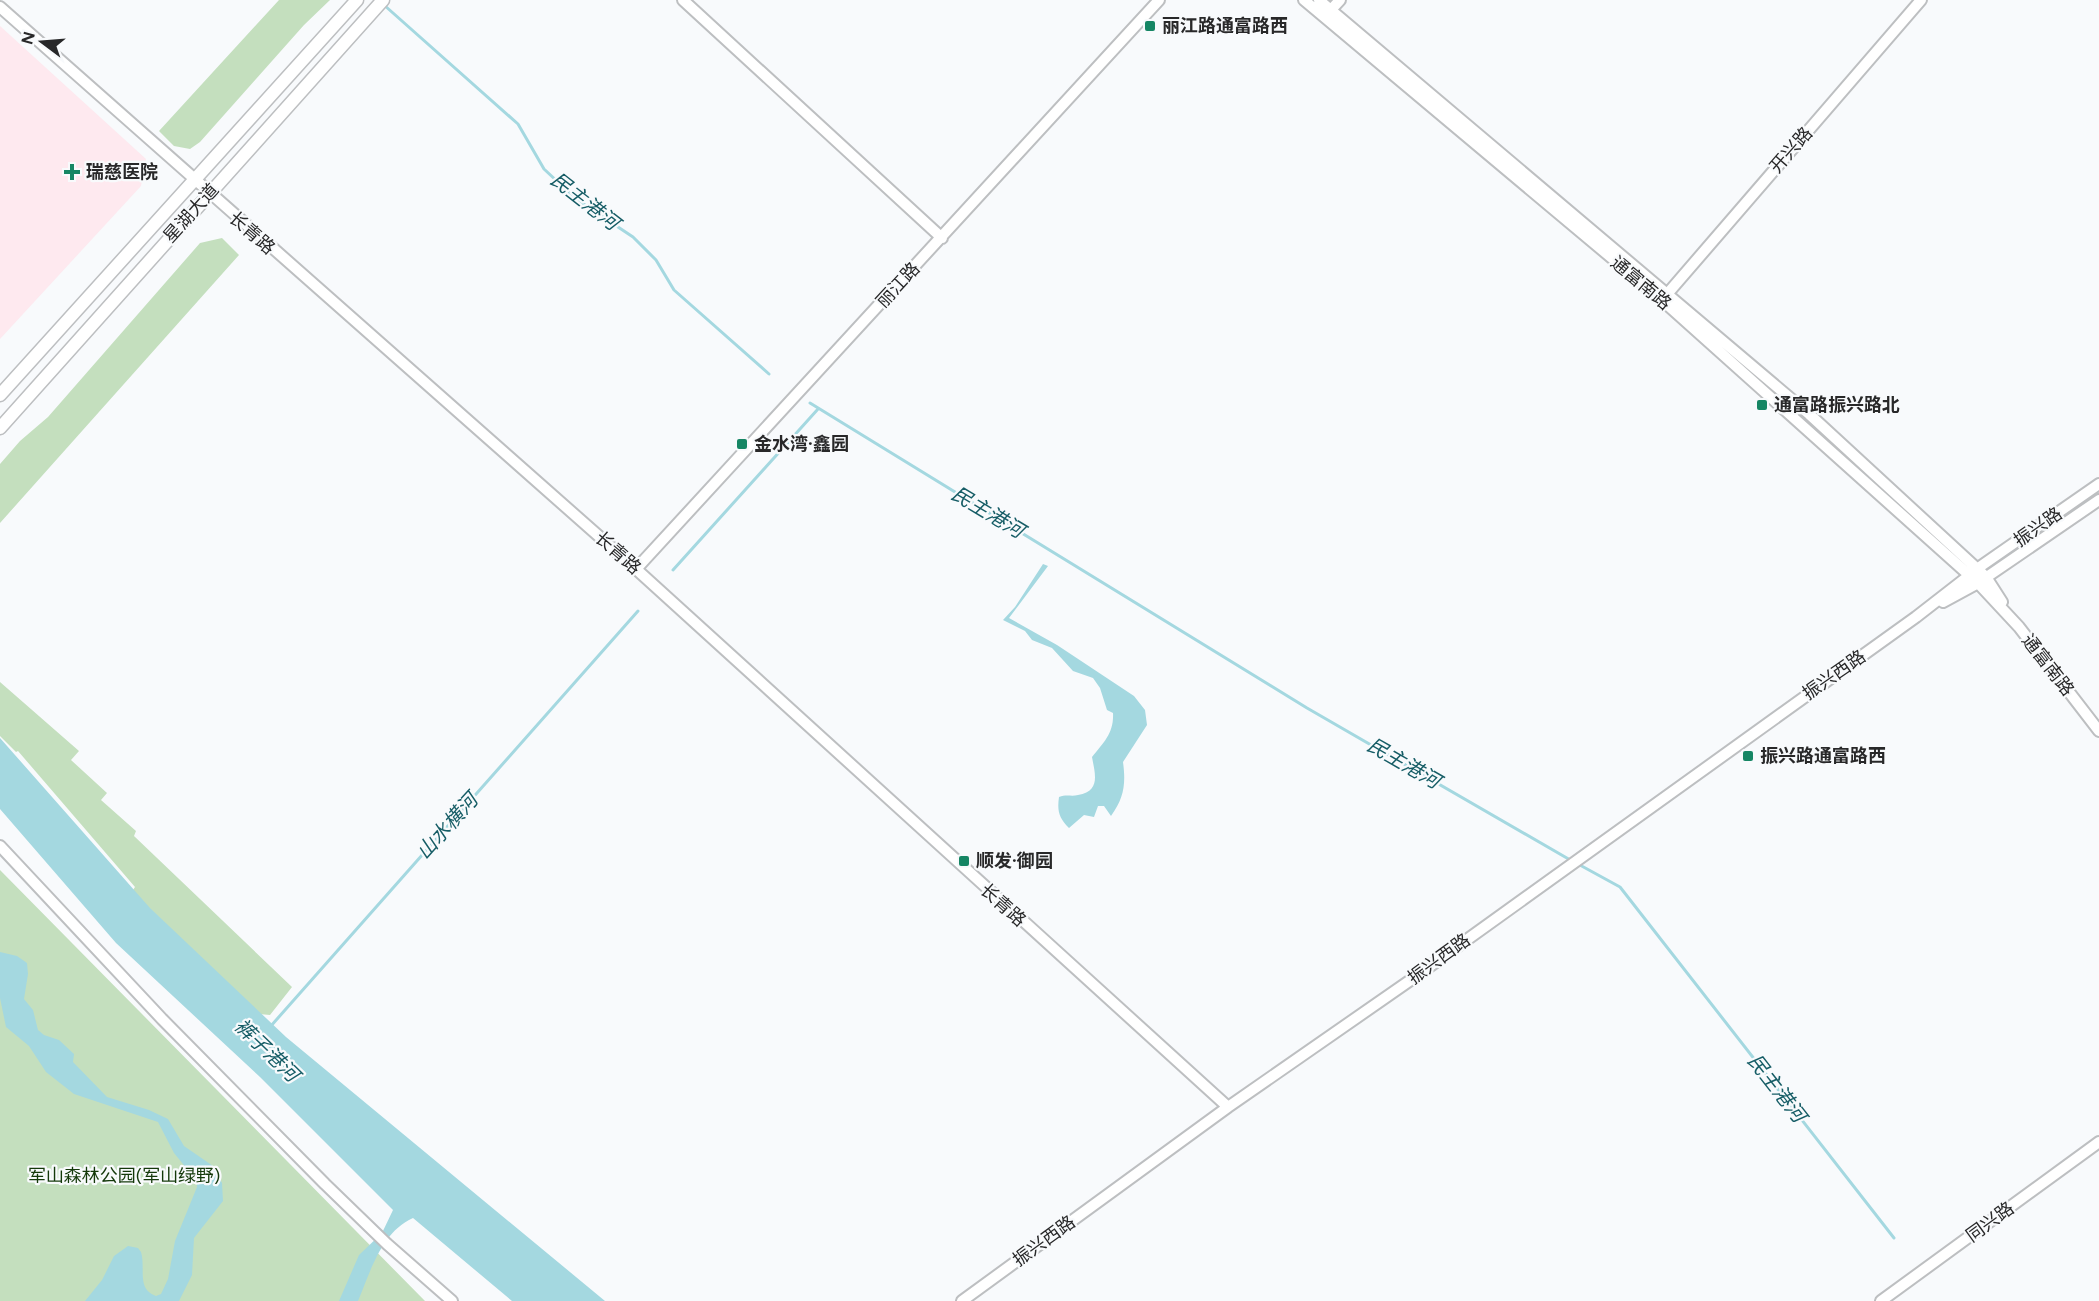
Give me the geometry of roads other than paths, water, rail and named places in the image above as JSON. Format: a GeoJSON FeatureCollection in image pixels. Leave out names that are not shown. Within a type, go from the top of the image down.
{"type":"FeatureCollection","features":[{"type":"Feature","properties":{"kind":"main road","name":"星湖大道"},"geometry":{"type":"LineString","coordinates":[[0,395],[357,0]]}},
{"type":"Feature","properties":{"kind":"main road","name":"星湖大道"},"geometry":{"type":"LineString","coordinates":[[0,428],[383,0]]}},
{"type":"Feature","properties":{"kind":"street"},"geometry":{"type":"LineString","coordinates":[[683,0],[942,238]]}},
{"type":"Feature","properties":{"kind":"street","name":"丽江路"},"geometry":{"type":"LineString","coordinates":[[636,569],[1159,0]]}},
{"type":"Feature","properties":{"kind":"street","name":"通富南路"},"geometry":{"type":"LineString","coordinates":[[1304,0],[1327,13],[1664,297],[1809,414],[1982,580],[2099,731]]}},
{"type":"Feature","properties":{"kind":"street","name":"通富南路"},"geometry":{"type":"LineString","coordinates":[[1319,0],[1327,13]]}},
{"type":"Feature","properties":{"kind":"street"},"geometry":{"type":"LineString","coordinates":[[1327,13],[1340,0]]}},
{"type":"Feature","properties":{"kind":"street","name":"开兴路"},"geometry":{"type":"LineString","coordinates":[[1664,297],[1921,0]]}},
{"type":"Feature","properties":{"kind":"street","name":"长青路"},"geometry":{"type":"LineString","coordinates":[[0,7],[193,181],[636,569],[1228,1107]]}},
{"type":"Feature","properties":{"kind":"street","name":"振兴路"},"geometry":{"type":"LineString","coordinates":[[1973,572],[2099,484]]}},
{"type":"Feature","properties":{"kind":"street","name":"振兴路"},"geometry":{"type":"LineString","coordinates":[[1982,580],[2099,500]]}},
{"type":"Feature","properties":{"kind":"street","name":"振兴西路"},"geometry":{"type":"LineString","coordinates":[[962,1301],[1228,1107],[1916,616],[1973,572]]}},
{"type":"Feature","properties":{"kind":"street","name":"振兴西路"},"geometry":{"type":"LineString","coordinates":[[1916,616],[1982,580]]}},
{"type":"Feature","properties":{"kind":"street"},"geometry":{"type":"LineString","coordinates":[[0,846],[162,1019],[376,1234],[448,1298]]}},
{"type":"Feature","properties":{"kind":"street","name":"同兴路"},"geometry":{"type":"LineString","coordinates":[[1881,1301],[2099,1142]]}},
{"type":"Feature","properties":{"kind":"water"},"geometry":{"type":"Polygon","coordinates":[[[1043,564],[1048,566],[1009,618],[1057,645],[1134,696],[1145,710],[1147,725],[1123,762],[1123,790],[1119,803],[1111,816],[1104,806],[1098,806],[1094,817],[1084,815],[1069,828],[1060,814],[1059,797],[1076,796],[1085,793],[1093,786],[1095,775],[1092,757],[1110,732],[1113,713],[1107,710],[1100,688],[1093,678],[1073,671],[1052,648],[1032,640],[1025,631],[1003,620],[1015,607],[1043,564]]]}},
{"type":"Feature","properties":{"kind":"water","name":"裤子港河"},"geometry":{"type":"Polygon","coordinates":[[[0,738],[150,908],[286,1037],[605,1301],[512,1301],[413,1218],[402,1224],[385,1243],[372,1266],[358,1301],[339,1301],[359,1255],[382,1233],[393,1210],[260,1077],[116,943],[0,809],[0,738]]]}},
{"type":"Feature","properties":{"kind":"water"},"geometry":{"type":"Polygon","coordinates":[[[0,952],[17,956],[27,963],[28,974],[24,999],[33,1010],[38,1030],[44,1035],[59,1040],[74,1054],[73,1062],[107,1097],[149,1110],[168,1119],[184,1146],[213,1166],[222,1183],[223,1201],[194,1238],[192,1275],[179,1301],[85,1301],[102,1280],[114,1256],[128,1246],[138,1248],[141,1252],[146,1288],[156,1296],[161,1294],[168,1279],[175,1241],[197,1187],[196,1180],[174,1153],[158,1122],[74,1094],[46,1072],[29,1046],[6,1027],[0,998],[0,952]]]}},
{"type":"Feature","properties":{"kind":"waterway","name":"民主港河"},"geometry":{"type":"LineString","coordinates":[[384,5],[518,124],[544,169],[576,199],[633,237],[656,260],[674,290],[769,374]]}},
{"type":"Feature","properties":{"kind":"waterway","name":"民主港河"},"geometry":{"type":"LineString","coordinates":[[810,403],[1307,708],[1572,861]]}},
{"type":"Feature","properties":{"kind":"waterway","name":"山水横河"},"geometry":{"type":"LineString","coordinates":[[673,570],[818,409]]}},
{"type":"Feature","properties":{"kind":"waterway","name":"山水横河"},"geometry":{"type":"LineString","coordinates":[[270,1027],[638,611]]}},
{"type":"Feature","properties":{"kind":"waterway","name":"民主港河"},"geometry":{"type":"LineString","coordinates":[[1578,864],[1620,887],[1894,1238]]}},
{"type":"Feature","properties":{"kind":"place","name":"丽江路通富路西"},"geometry":{"type":"Point","coordinates":[1150,26]}},
{"type":"Feature","properties":{"kind":"place","name":"瑞慈医院"},"geometry":{"type":"Point","coordinates":[72,172]}},
{"type":"Feature","properties":{"kind":"place","name":"通富路振兴路北"},"geometry":{"type":"Point","coordinates":[1762,405]}},
{"type":"Feature","properties":{"kind":"place","name":"金水湾·鑫园"},"geometry":{"type":"Point","coordinates":[742,444]}},
{"type":"Feature","properties":{"kind":"place","name":"振兴路通富路西"},"geometry":{"type":"Point","coordinates":[1748,756]}},
{"type":"Feature","properties":{"kind":"place","name":"顺发·御园"},"geometry":{"type":"Point","coordinates":[964,861]}},
{"type":"Feature","properties":{"kind":"park label","name":"军山森林公园(军山绿野)"},"geometry":{"type":"Point","coordinates":[124,1176]}}]}
